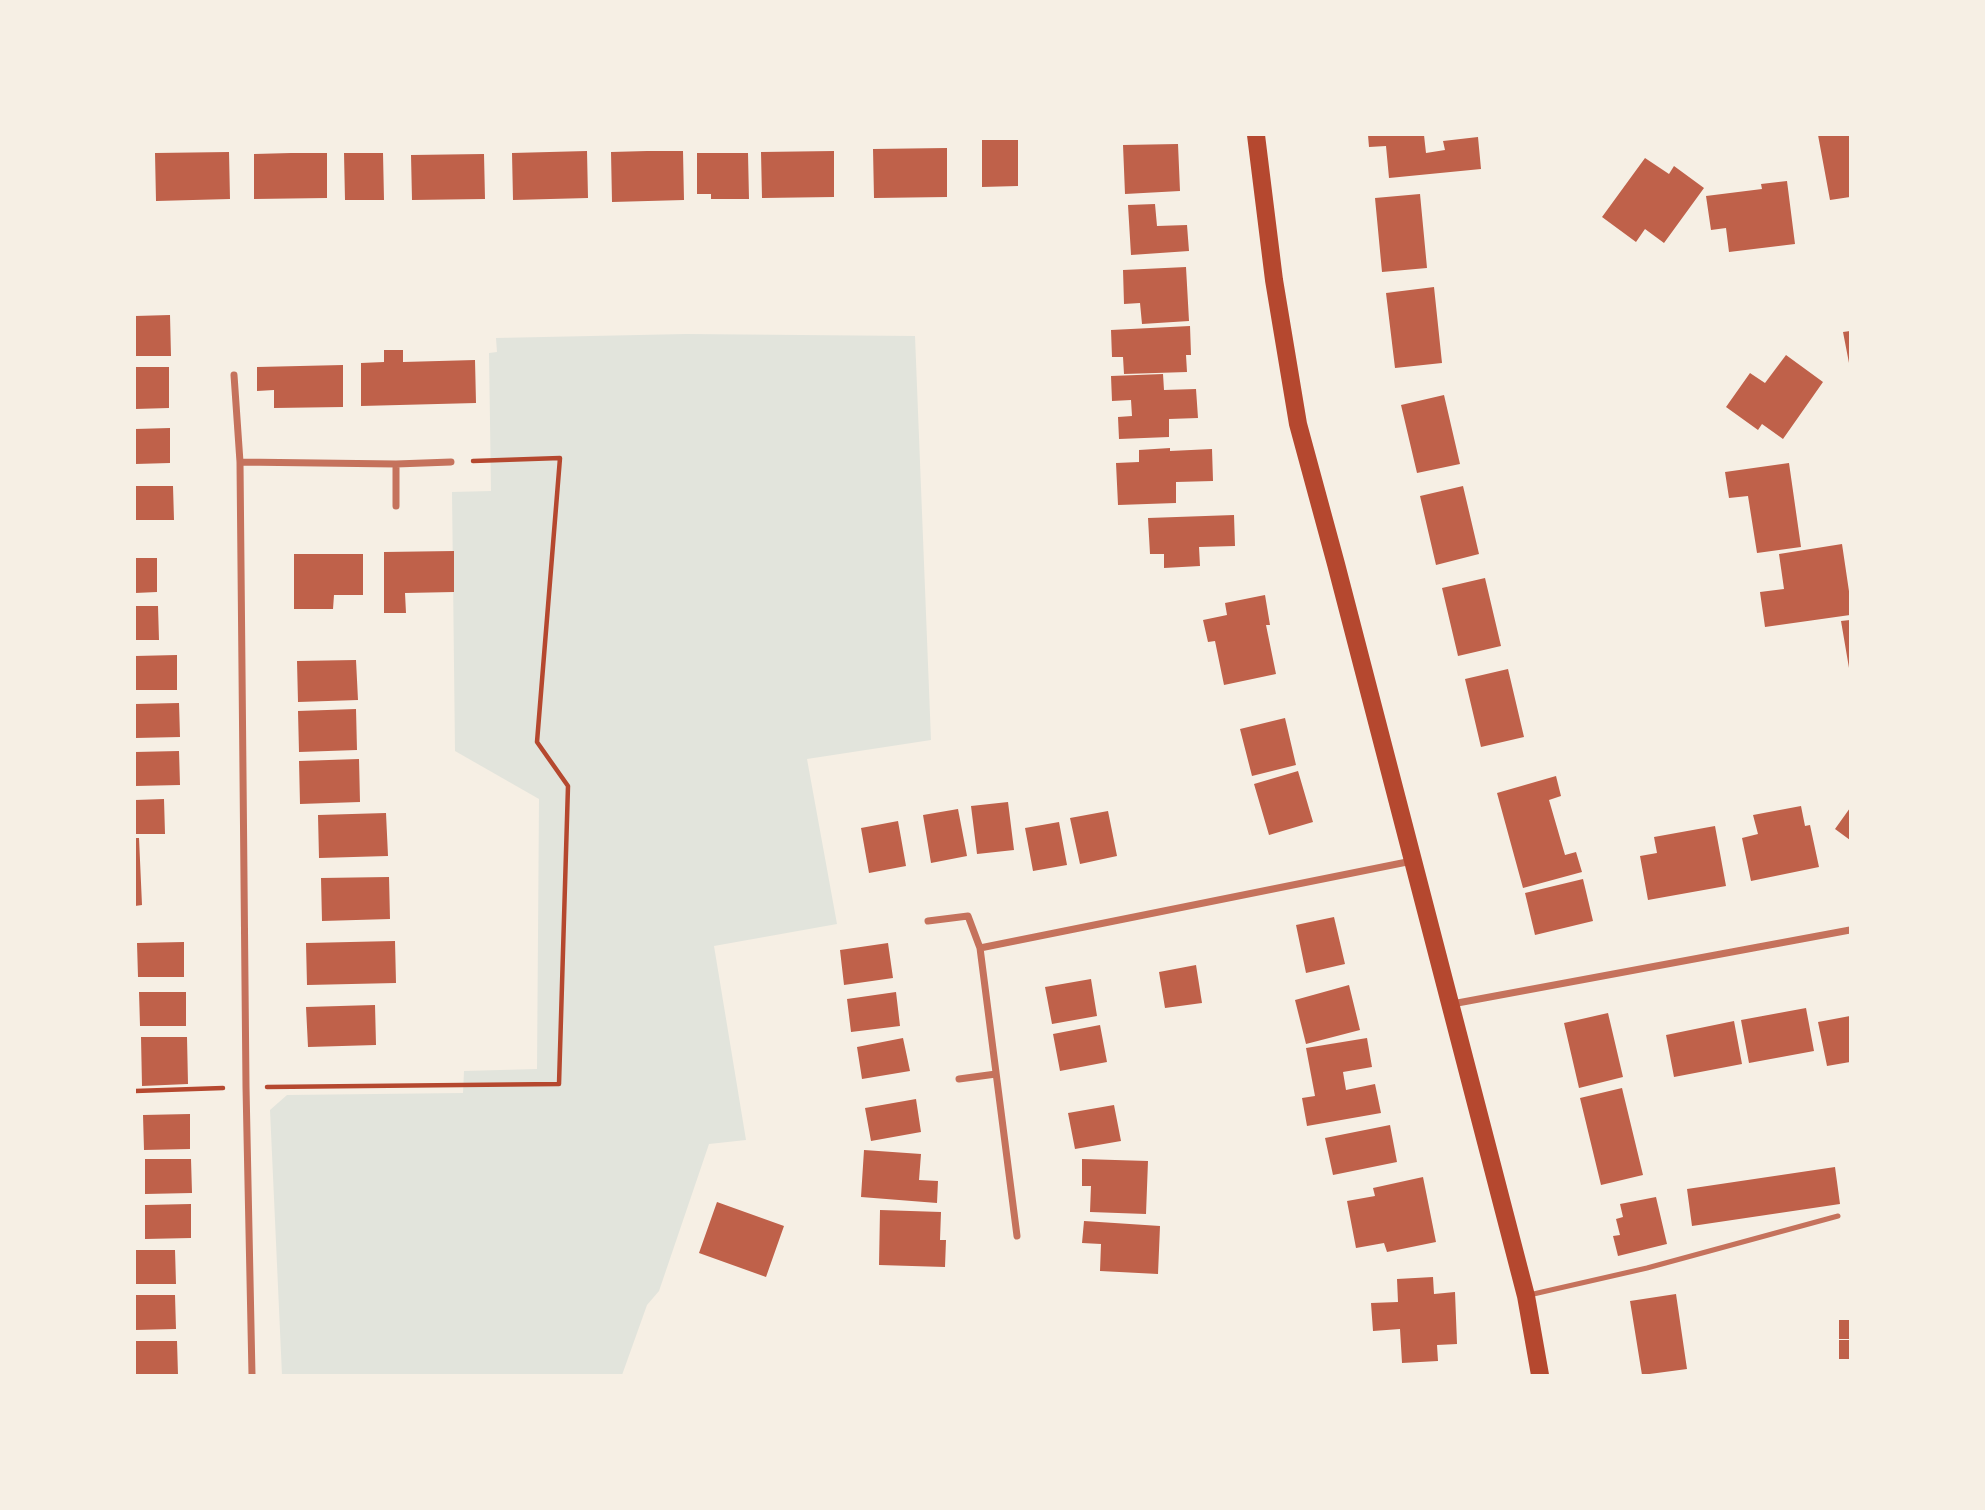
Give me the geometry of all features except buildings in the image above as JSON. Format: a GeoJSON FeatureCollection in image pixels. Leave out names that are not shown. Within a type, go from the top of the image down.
{"type":"FeatureCollection","features":[{"type":"Feature","properties":{"kind":"main road"},"geometry":{"type":"LineString","coordinates":[[1256,135],[1273,280],[1298,424],[1526,1296],[1541,1375]]}},
{"type":"Feature","properties":{"kind":"street"},"geometry":{"type":"LineString","coordinates":[[234,375],[240,462],[252,1375]]}},
{"type":"Feature","properties":{"kind":"street"},"geometry":{"type":"LineString","coordinates":[[240,462],[451,462]]}},
{"type":"Feature","properties":{"kind":"street"},"geometry":{"type":"LineString","coordinates":[[396,464],[396,506]]}},
{"type":"Feature","properties":{"kind":"street"},"geometry":{"type":"LineString","coordinates":[[980,948],[1413,860]]}},
{"type":"Feature","properties":{"kind":"street"},"geometry":{"type":"LineString","coordinates":[[928,922],[968,916],[980,948],[1017,1236]]}},
{"type":"Feature","properties":{"kind":"street"},"geometry":{"type":"LineString","coordinates":[[1451,1004],[1850,930]]}},
{"type":"Feature","properties":{"kind":"street"},"geometry":{"type":"LineString","coordinates":[[959,1079],[996,1074]]}},
{"type":"Feature","properties":{"kind":"lane"},"geometry":{"type":"LineString","coordinates":[[1526,1296],[1647,1268],[1838,1216]]}},
{"type":"Feature","properties":{"kind":"path"},"geometry":{"type":"LineString","coordinates":[[135,1091],[247,1087],[559,1084],[568,786],[537,742],[560,458],[451,462]]}},
{"type":"Feature","properties":{"kind":"shaded area"},"geometry":{"type":"Polygon","coordinates":[[[686,334],[915,336],[931,740],[807,759],[837,924],[714,946],[746,1140],[709,1144],[659,1291],[647,1305],[622,1375],[282,1375],[270,1110],[287,1095],[463,1093],[464,1071],[537,1069],[539,799],[455,751],[452,492],[491,491],[489,353],[497,352],[496,338],[686,334]]]}}]}
